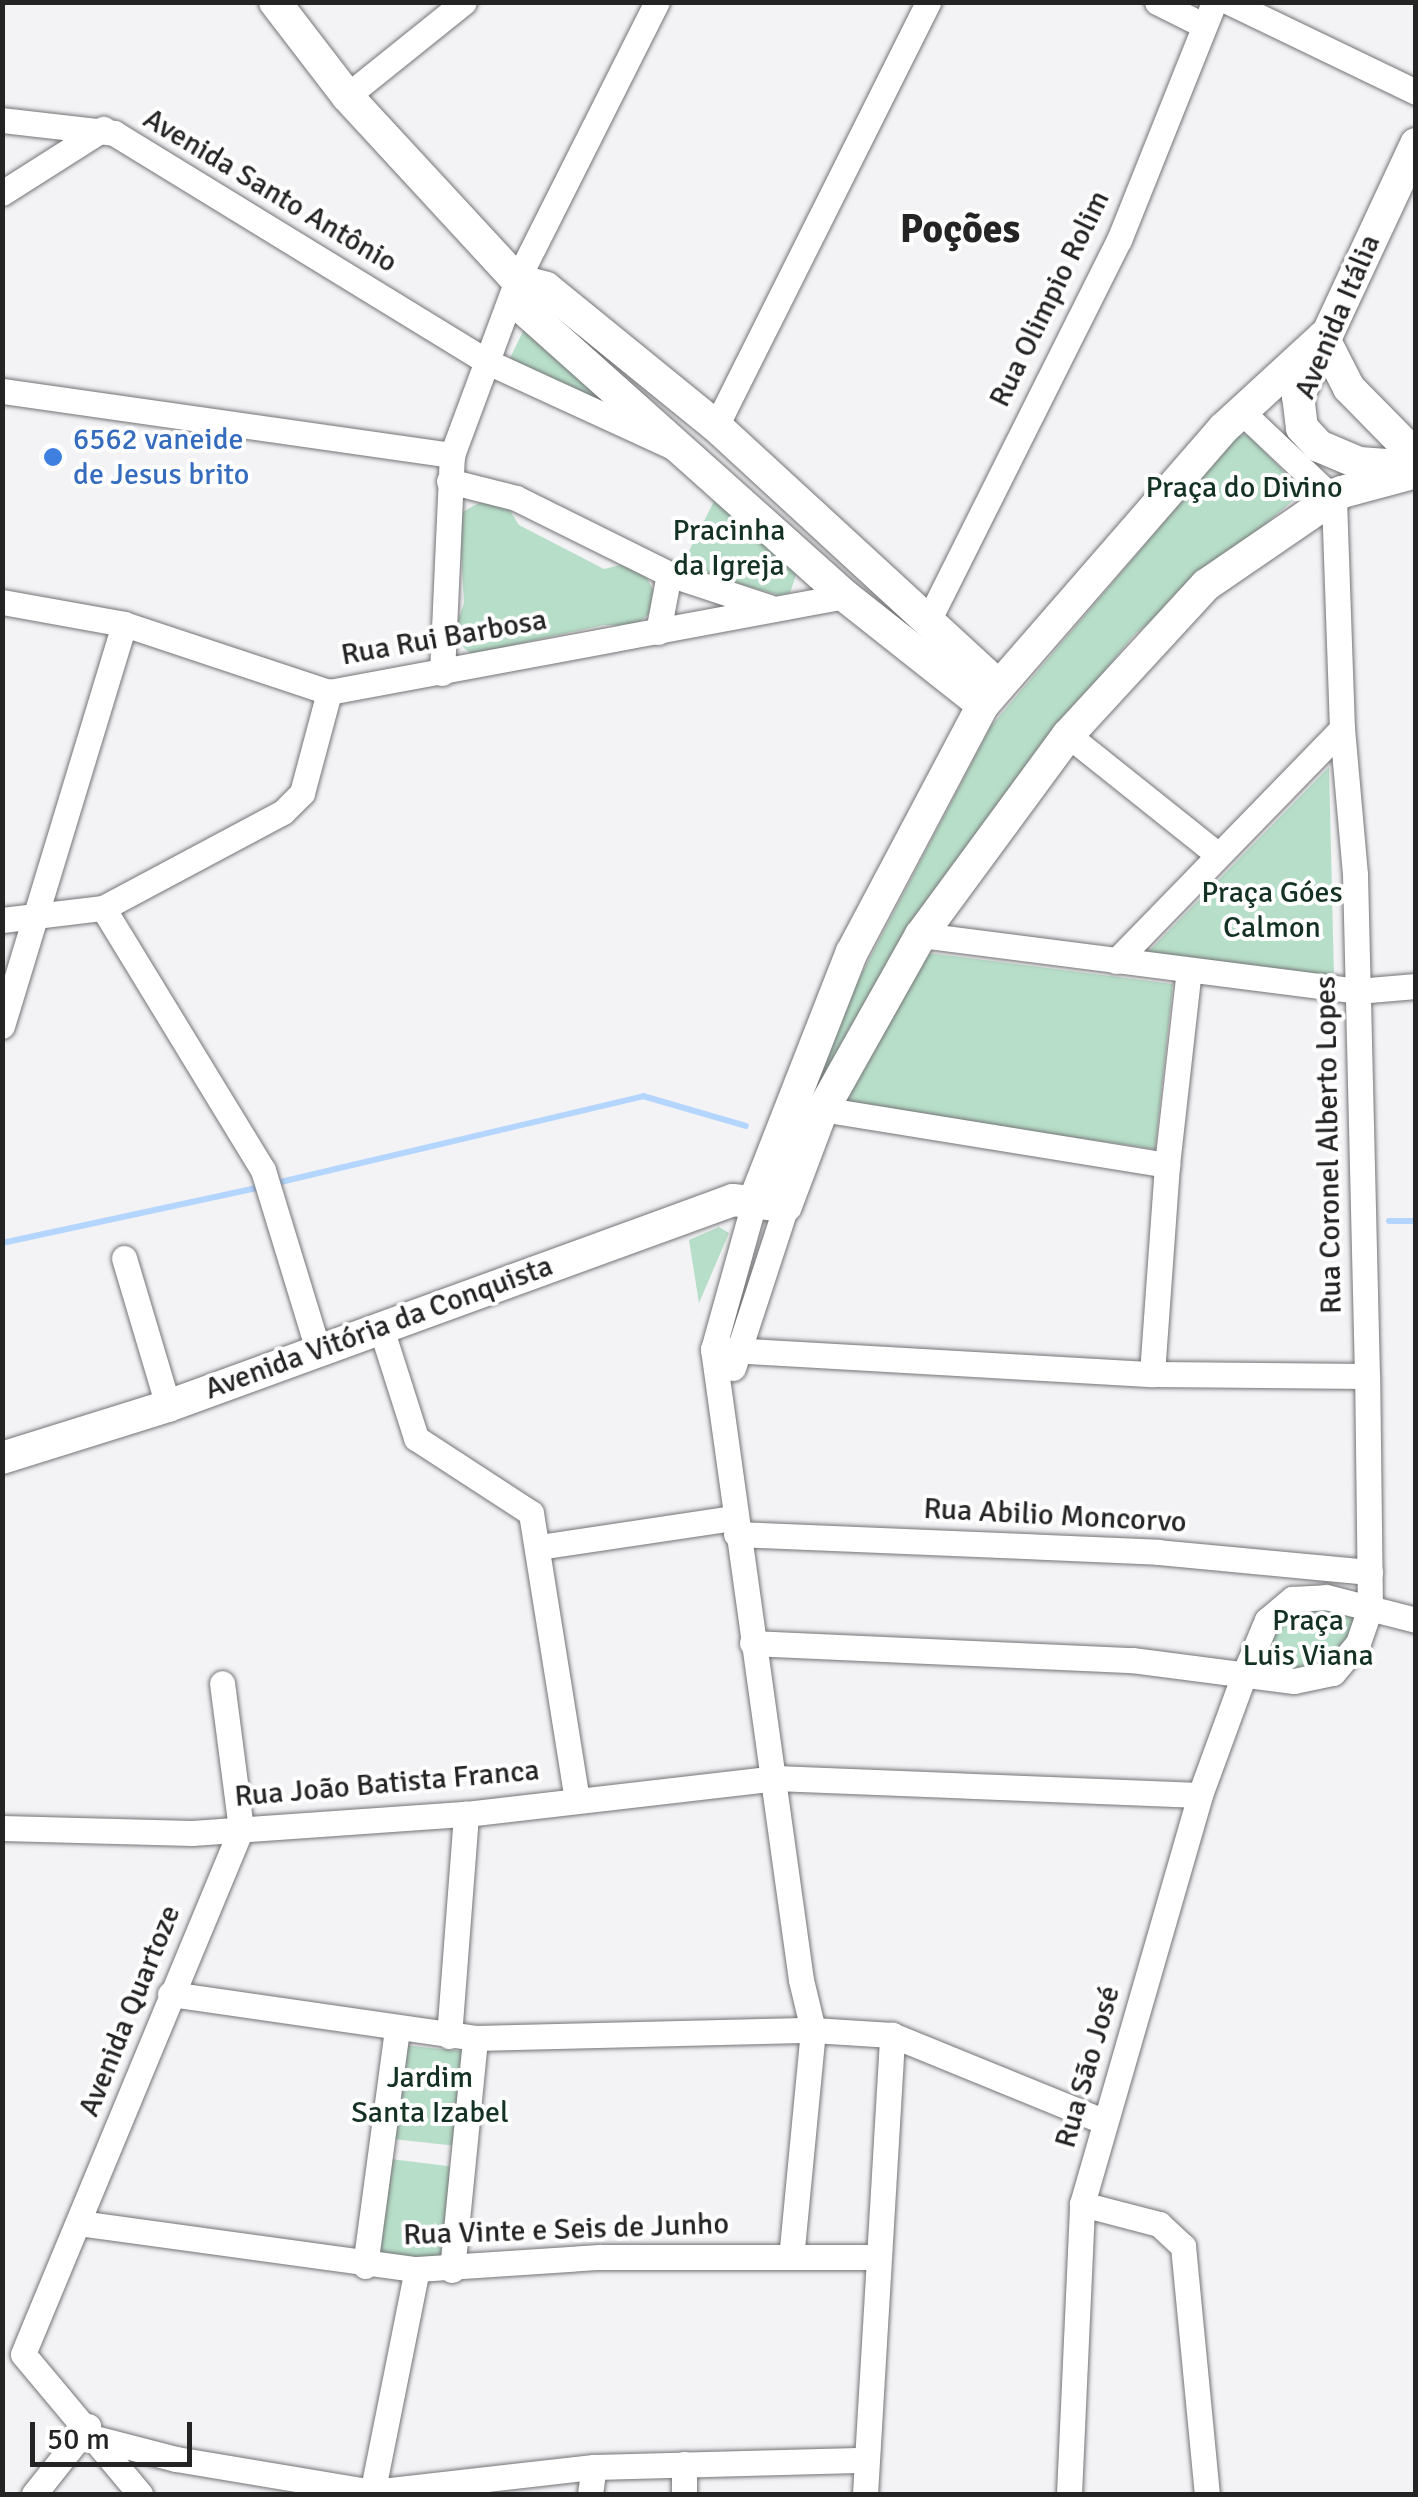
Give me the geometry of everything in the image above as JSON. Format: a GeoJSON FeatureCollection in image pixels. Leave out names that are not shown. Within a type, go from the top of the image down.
{"type":"FeatureCollection","features":[{"type":"Feature","properties":{"kind":"main road"},"geometry":{"type":"LineString","coordinates":[[274,2],[347,96],[517,280],[525,310],[689,452],[845,596],[991,695]]}},
{"type":"Feature","properties":{"kind":"main road","name":"Avenida Itália"},"geometry":{"type":"LineString","coordinates":[[1394,470],[1309,439],[1298,397],[1416,144]]}},
{"type":"Feature","properties":{"kind":"main road"},"geometry":{"type":"LineString","coordinates":[[517,280],[546,288],[716,426],[930,617],[991,695]]}},
{"type":"Feature","properties":{"kind":"main road"},"geometry":{"type":"LineString","coordinates":[[1323,337],[1366,408],[1394,470],[1338,496],[1206,585],[1068,735],[921,935],[770,1202],[790,1099],[852,952],[991,695],[1246,407],[1323,337]]}},
{"type":"Feature","properties":{"kind":"main road"},"geometry":{"type":"LineString","coordinates":[[1246,407],[1298,397],[1366,408],[1416,456]]}},
{"type":"Feature","properties":{"kind":"main road","name":"Avenida Vitória da Conquista"},"geometry":{"type":"LineString","coordinates":[[2,1458],[168,1406],[317,1348],[733,1200],[770,1202]]}},
{"type":"Feature","properties":{"kind":"street"},"geometry":{"type":"LineString","coordinates":[[347,96],[464,2]]}},
{"type":"Feature","properties":{"kind":"street"},"geometry":{"type":"LineString","coordinates":[[716,426],[928,2]]}},
{"type":"Feature","properties":{"kind":"street"},"geometry":{"type":"LineString","coordinates":[[1157,2],[1209,14]]}},
{"type":"Feature","properties":{"kind":"street"},"geometry":{"type":"LineString","coordinates":[[1229,2],[1416,92]]}},
{"type":"Feature","properties":{"kind":"street"},"geometry":{"type":"LineString","coordinates":[[442,673],[452,455],[517,280],[651,4]]}},
{"type":"Feature","properties":{"kind":"street","name":"Rua Olimpio Rolim"},"geometry":{"type":"LineString","coordinates":[[930,617],[1119,240],[1209,14]]}},
{"type":"Feature","properties":{"kind":"street","name":"Avenida Santo Antônio"},"geometry":{"type":"LineString","coordinates":[[2,120],[103,129],[488,362],[632,432],[689,452]]}},
{"type":"Feature","properties":{"kind":"street"},"geometry":{"type":"LineString","coordinates":[[2,193],[103,129]]}},
{"type":"Feature","properties":{"kind":"street"},"geometry":{"type":"LineString","coordinates":[[2,391],[452,455]]}},
{"type":"Feature","properties":{"kind":"street"},"geometry":{"type":"LineString","coordinates":[[1246,407],[1338,496]]}},
{"type":"Feature","properties":{"kind":"street"},"geometry":{"type":"LineString","coordinates":[[449,481],[516,498],[669,574],[772,608]]}},
{"type":"Feature","properties":{"kind":"street","name":"Rua Coronel Alberto Lopes"},"geometry":{"type":"LineString","coordinates":[[1338,496],[1342,729],[1356,874],[1370,1609]]}},
{"type":"Feature","properties":{"kind":"street"},"geometry":{"type":"LineString","coordinates":[[658,632],[669,574]]}},
{"type":"Feature","properties":{"kind":"street","name":"Rua Rui Barbosa"},"geometry":{"type":"LineString","coordinates":[[2,602],[124,624],[330,692],[845,596]]}},
{"type":"Feature","properties":{"kind":"street"},"geometry":{"type":"LineString","coordinates":[[2,1026],[124,624]]}},
{"type":"Feature","properties":{"kind":"street"},"geometry":{"type":"LineString","coordinates":[[2,920],[103,908],[283,812],[302,792],[330,692]]}},
{"type":"Feature","properties":{"kind":"street"},"geometry":{"type":"LineString","coordinates":[[1116,961],[1342,729]]}},
{"type":"Feature","properties":{"kind":"street"},"geometry":{"type":"LineString","coordinates":[[1068,735],[1217,854]]}},
{"type":"Feature","properties":{"kind":"street"},"geometry":{"type":"LineString","coordinates":[[103,908],[263,1170],[317,1348]]}},
{"type":"Feature","properties":{"kind":"street"},"geometry":{"type":"LineString","coordinates":[[921,935],[1357,991],[1416,986]]}},
{"type":"Feature","properties":{"kind":"street"},"geometry":{"type":"LineString","coordinates":[[1152,1374],[1167,1165],[1189,970]]}},
{"type":"Feature","properties":{"kind":"street"},"geometry":{"type":"LineString","coordinates":[[790,1099],[821,1113],[1167,1165]]}},
{"type":"Feature","properties":{"kind":"street"},"geometry":{"type":"LineString","coordinates":[[770,1202],[713,1349],[723,1390],[735,1526],[752,1643],[813,2030],[791,2257]]}},
{"type":"Feature","properties":{"kind":"street"},"geometry":{"type":"LineString","coordinates":[[723,1390],[740,1353],[770,1202]]}},
{"type":"Feature","properties":{"kind":"street"},"geometry":{"type":"LineString","coordinates":[[124,1258],[168,1406]]}},
{"type":"Feature","properties":{"kind":"street"},"geometry":{"type":"LineString","coordinates":[[380,1326],[416,1438],[521,1502],[531,1513],[576,1799]]}},
{"type":"Feature","properties":{"kind":"street"},"geometry":{"type":"LineString","coordinates":[[713,1349],[1152,1374],[1367,1376]]}},
{"type":"Feature","properties":{"kind":"street","name":"Rua Abilio Moncorvo"},"geometry":{"type":"LineString","coordinates":[[539,1547],[735,1526],[1158,1552],[1370,1572]]}},
{"type":"Feature","properties":{"kind":"street","name":"Rua São José"},"geometry":{"type":"LineString","coordinates":[[1068,2494],[1082,2204],[1200,1795],[1245,1672],[1267,1620],[1292,1600],[1326,1597],[1416,1620]]}},
{"type":"Feature","properties":{"kind":"street"},"geometry":{"type":"LineString","coordinates":[[752,1643],[1132,1660],[1294,1681],[1332,1673],[1358,1644],[1370,1609]]}},
{"type":"Feature","properties":{"kind":"street"},"geometry":{"type":"LineString","coordinates":[[222,1682],[241,1829]]}},
{"type":"Feature","properties":{"kind":"street","name":"Rua João Batista Franca"},"geometry":{"type":"LineString","coordinates":[[2,1828],[241,1829],[466,1814],[775,1778],[1200,1795]]}},
{"type":"Feature","properties":{"kind":"street"},"geometry":{"type":"LineString","coordinates":[[452,2270],[466,1814]]}},
{"type":"Feature","properties":{"kind":"street","name":"Avenida Quartoze"},"geometry":{"type":"LineString","coordinates":[[140,2494],[94,2432],[13,2352],[79,2223],[241,1829]]}},
{"type":"Feature","properties":{"kind":"street"},"geometry":{"type":"LineString","coordinates":[[170,1994],[462,2037],[813,2030],[892,2034],[1106,2122]]}},
{"type":"Feature","properties":{"kind":"street"},"geometry":{"type":"LineString","coordinates":[[365,2266],[397,2030]]}},
{"type":"Feature","properties":{"kind":"street"},"geometry":{"type":"LineString","coordinates":[[865,2494],[892,2034]]}},
{"type":"Feature","properties":{"kind":"street"},"geometry":{"type":"LineString","coordinates":[[1082,2204],[1159,2224],[1182,2246],[1208,2494]]}},
{"type":"Feature","properties":{"kind":"street","name":"Rua Vinte e Seis de Junho"},"geometry":{"type":"LineString","coordinates":[[79,2223],[365,2266],[417,2269],[452,2270],[600,2257],[878,2256]]}},
{"type":"Feature","properties":{"kind":"street"},"geometry":{"type":"LineString","coordinates":[[372,2493],[417,2269]]}},
{"type":"Feature","properties":{"kind":"street"},"geometry":{"type":"LineString","coordinates":[[34,2494],[94,2432],[176,2459],[372,2493],[594,2487],[684,2464],[867,2460]]}},
{"type":"Feature","properties":{"kind":"street"},"geometry":{"type":"LineString","coordinates":[[684,2464],[684,2494]]}},
{"type":"Feature","properties":{"kind":"green space"},"geometry":{"type":"Polygon","coordinates":[[[530,317],[639,421],[510,358],[530,317]]]}},
{"type":"Feature","properties":{"kind":"green space","name":"Praça do Divino"},"geometry":{"type":"Polygon","coordinates":[[[1248,435],[1298,486],[1296,498],[1133,636],[1058,728],[818,1096],[805,1082],[991,726],[1237,436],[1248,435]]]}},
{"type":"Feature","properties":{"kind":"green space","name":"Pracinha da Igreja"},"geometry":{"type":"Polygon","coordinates":[[[718,493],[797,572],[790,593],[778,595],[681,567],[718,493]]]}},
{"type":"Feature","properties":{"kind":"green space"},"geometry":{"type":"Polygon","coordinates":[[[486,499],[507,506],[519,525],[604,569],[624,564],[644,573],[654,591],[651,612],[635,626],[604,625],[472,654],[454,631],[464,603],[459,514],[486,499]]]}},
{"type":"Feature","properties":{"kind":"green space","name":"Praça Góes Calmon"},"geometry":{"type":"Polygon","coordinates":[[[1329,767],[1334,978],[1147,953],[1329,767]]]}},
{"type":"Feature","properties":{"kind":"green space"},"geometry":{"type":"Polygon","coordinates":[[[929,953],[1173,984],[1155,1149],[844,1104],[929,953]]]}},
{"type":"Feature","properties":{"kind":"green space"},"geometry":{"type":"Polygon","coordinates":[[[719,1227],[729,1233],[699,1303],[689,1240],[719,1227]]]}},
{"type":"Feature","properties":{"kind":"green space","name":"Praça Luis Viana"},"geometry":{"type":"Polygon","coordinates":[[[1323,1608],[1355,1617],[1348,1639],[1327,1663],[1294,1670],[1261,1664],[1277,1626],[1297,1610],[1323,1608]]]}},
{"type":"Feature","properties":{"kind":"green space","name":"Jardim Santa Izabel"},"geometry":{"type":"Polygon","coordinates":[[[404,2045],[467,2052],[457,2146],[393,2139],[404,2045]]]}},
{"type":"Feature","properties":{"kind":"green space"},"geometry":{"type":"Polygon","coordinates":[[[391,2159],[455,2167],[444,2261],[380,2253],[391,2159]]]}},
{"type":"Feature","properties":{"kind":"waterway"},"geometry":{"type":"LineString","coordinates":[[272,1184],[643,1096],[746,1126]]}},
{"type":"Feature","properties":{"kind":"waterway"},"geometry":{"type":"LineString","coordinates":[[2,1243],[260,1187]]}},
{"type":"Feature","properties":{"kind":"waterway"},"geometry":{"type":"LineString","coordinates":[[1389,1221],[1416,1221]]}},
{"type":"Feature","properties":{"kind":"place","name":"6562 vaneide de Jesus brito"},"geometry":{"type":"Point","coordinates":[53,457]}},
{"type":"Feature","properties":{"kind":"district","name":"Poções"},"geometry":{"type":"Point","coordinates":[960,229]}}]}
